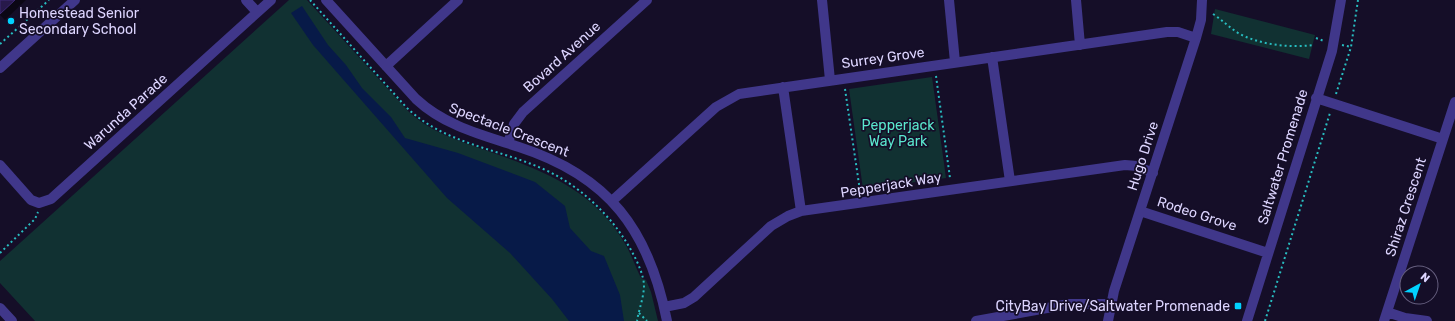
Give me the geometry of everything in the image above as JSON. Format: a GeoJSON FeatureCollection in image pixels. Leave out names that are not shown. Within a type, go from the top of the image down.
{"type":"FeatureCollection","features":[{"type":"Feature","properties":{"kind":"street"},"geometry":{"type":"LineString","coordinates":[[0,68],[75,0]]}},
{"type":"Feature","properties":{"kind":"street"},"geometry":{"type":"LineString","coordinates":[[246,0],[257,12]]}},
{"type":"Feature","properties":{"kind":"street","name":"Warunda Parade"},"geometry":{"type":"LineString","coordinates":[[39,203],[51,199],[270,0]]}},
{"type":"Feature","properties":{"kind":"street","name":"Spectacle Crescent"},"geometry":{"type":"LineString","coordinates":[[326,0],[416,99],[437,117],[564,165],[586,179],[612,201],[629,222],[644,247],[656,276],[667,321]]}},
{"type":"Feature","properties":{"kind":"street"},"geometry":{"type":"LineString","coordinates":[[386,66],[458,0]]}},
{"type":"Feature","properties":{"kind":"street","name":"Bovard Avenue"},"geometry":{"type":"LineString","coordinates":[[508,143],[514,124],[523,112],[647,0]]}},
{"type":"Feature","properties":{"kind":"street"},"geometry":{"type":"LineString","coordinates":[[822,0],[830,80]]}},
{"type":"Feature","properties":{"kind":"street"},"geometry":{"type":"LineString","coordinates":[[949,0],[955,62]]}},
{"type":"Feature","properties":{"kind":"street"},"geometry":{"type":"LineString","coordinates":[[1076,0],[1080,45]]}},
{"type":"Feature","properties":{"kind":"street","name":"Hugo Drive"},"geometry":{"type":"LineString","coordinates":[[1108,321],[1110,304],[1196,38],[1201,20],[1202,0]]}},
{"type":"Feature","properties":{"kind":"street","name":"Saltwater Promenade"},"geometry":{"type":"LineString","coordinates":[[1247,321],[1332,51],[1341,0]]}},
{"type":"Feature","properties":{"kind":"street","name":"Surrey Grove"},"geometry":{"type":"LineString","coordinates":[[612,201],[724,101],[746,92],[1167,32],[1178,32],[1196,38]]}},
{"type":"Feature","properties":{"kind":"street"},"geometry":{"type":"LineString","coordinates":[[992,56],[1010,181]]}},
{"type":"Feature","properties":{"kind":"street"},"geometry":{"type":"LineString","coordinates":[[784,87],[801,211]]}},
{"type":"Feature","properties":{"kind":"street"},"geometry":{"type":"LineString","coordinates":[[1316,98],[1443,139]]}},
{"type":"Feature","properties":{"kind":"street","name":"Shiraz Crescent"},"geometry":{"type":"LineString","coordinates":[[1386,316],[1455,102]]}},
{"type":"Feature","properties":{"kind":"street"},"geometry":{"type":"LineString","coordinates":[[0,165],[31,200],[39,203]]}},
{"type":"Feature","properties":{"kind":"street","name":"Pepperjack Way"},"geometry":{"type":"LineString","coordinates":[[664,307],[684,303],[694,298],[771,226],[788,216],[801,211],[1125,165],[1137,166],[1153,173]]}},
{"type":"Feature","properties":{"kind":"street","name":"Rodeo Grove"},"geometry":{"type":"LineString","coordinates":[[1140,211],[1268,253]]}},
{"type":"Feature","properties":{"kind":"street"},"geometry":{"type":"LineString","coordinates":[[976,321],[1070,304],[1110,304]]}},
{"type":"Feature","properties":{"kind":"street"},"geometry":{"type":"LineString","coordinates":[[0,308],[12,321]]}},
{"type":"Feature","properties":{"kind":"street"},"geometry":{"type":"LineString","coordinates":[[1386,316],[1427,321]]}},
{"type":"Feature","properties":{"kind":"path"},"geometry":{"type":"LineString","coordinates":[[0,44],[49,0]]}},
{"type":"Feature","properties":{"kind":"path"},"geometry":{"type":"LineString","coordinates":[[310,0],[406,107],[420,120],[449,136],[552,173],[576,188],[591,201],[622,235],[642,275],[643,289],[637,321]]}},
{"type":"Feature","properties":{"kind":"path"},"geometry":{"type":"LineString","coordinates":[[1265,321],[1351,47],[1358,0]]}},
{"type":"Feature","properties":{"kind":"path"},"geometry":{"type":"LineString","coordinates":[[1213,14],[1237,32],[1256,40],[1287,45],[1314,45]]}},
{"type":"Feature","properties":{"kind":"path"},"geometry":{"type":"LineString","coordinates":[[936,76],[950,178]]}},
{"type":"Feature","properties":{"kind":"path"},"geometry":{"type":"LineString","coordinates":[[845,89],[860,191]]}},
{"type":"Feature","properties":{"kind":"path"},"geometry":{"type":"LineString","coordinates":[[0,253],[35,220],[39,203]]}},
{"type":"Feature","properties":{"kind":"path"},"geometry":{"type":"LineString","coordinates":[[638,313],[647,321]]}},
{"type":"Feature","properties":{"kind":"green space"},"geometry":{"type":"Polygon","coordinates":[[[289,0],[307,0],[408,111],[425,125],[454,139],[545,173],[564,183],[597,208],[624,242],[641,278],[646,280],[651,292],[658,321],[35,321],[0,283],[0,261],[289,0]]]}},
{"type":"Feature","properties":{"kind":"green space"},"geometry":{"type":"Polygon","coordinates":[[[1215,9],[1315,35],[1309,59],[1211,34],[1215,9]]]}},
{"type":"Feature","properties":{"kind":"green space","name":"Pepperjack Way Park"},"geometry":{"type":"Polygon","coordinates":[[[932,77],[946,178],[863,189],[849,89],[932,77]]]}},
{"type":"Feature","properties":{"kind":"water"},"geometry":{"type":"Polygon","coordinates":[[[302,6],[328,45],[346,65],[362,88],[391,117],[405,138],[458,153],[535,182],[565,206],[570,228],[591,251],[604,256],[620,295],[624,321],[569,321],[552,299],[510,253],[447,198],[313,45],[291,13],[302,6]]]}},
{"type":"Feature","properties":{"kind":"building"},"geometry":{"type":"Polygon","coordinates":[[[0,0],[15,0],[0,14],[0,0]]]}},
{"type":"Feature","properties":{"kind":"place","name":"Homestead Senior Secondary School"},"geometry":{"type":"Point","coordinates":[11,21]}},
{"type":"Feature","properties":{"kind":"place","name":"CityBay Drive/Saltwater Promenade"},"geometry":{"type":"Point","coordinates":[1238,306]}}]}
